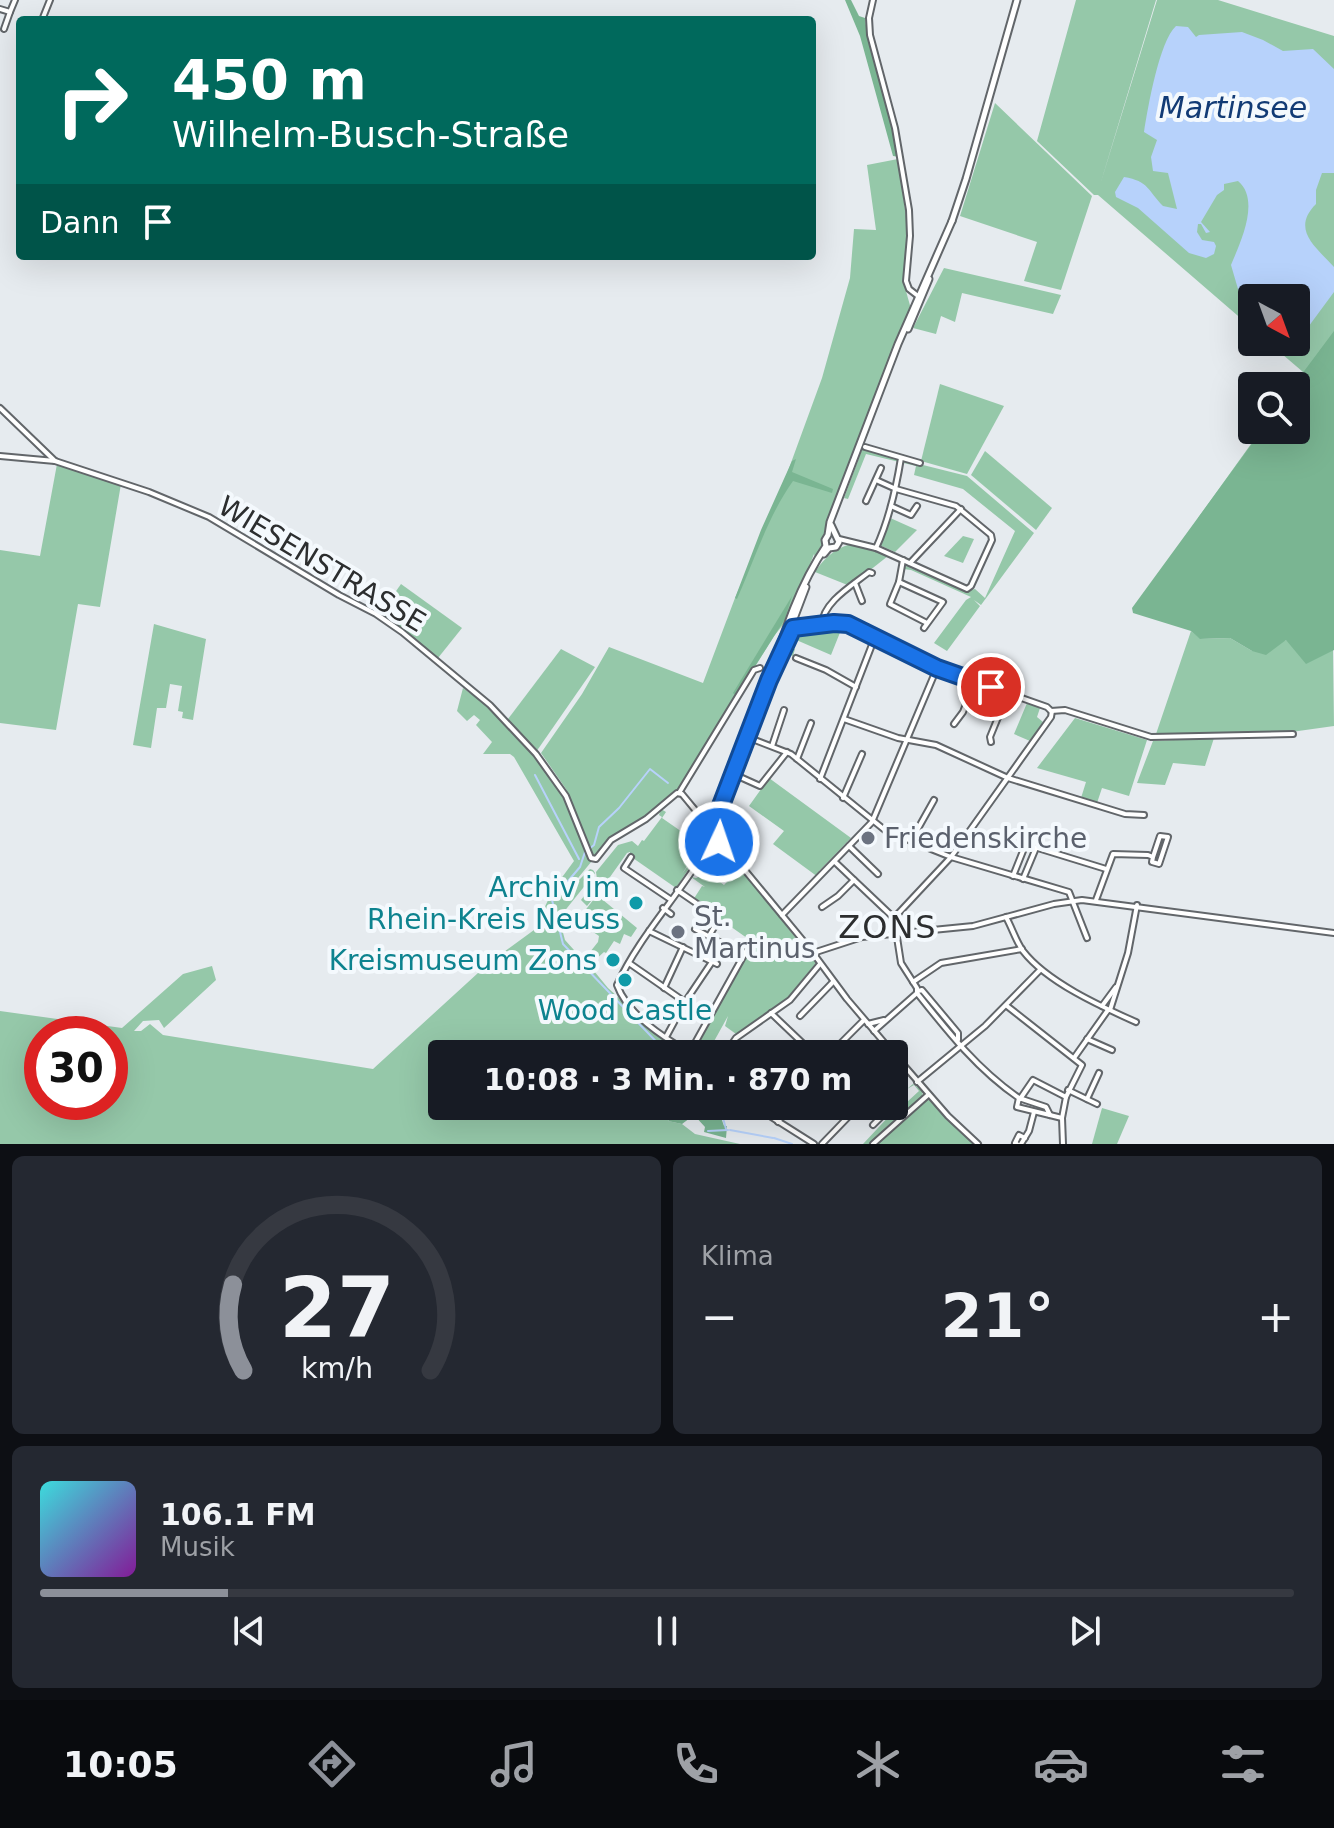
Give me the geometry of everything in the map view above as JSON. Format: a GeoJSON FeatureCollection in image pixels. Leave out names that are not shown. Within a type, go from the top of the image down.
{"type":"FeatureCollection","features":[{"type":"Feature","properties":{"kind":"street"},"geometry":{"type":"LineString","coordinates":[[4,29],[15,0]]}},
{"type":"Feature","properties":{"kind":"street"},"geometry":{"type":"LineString","coordinates":[[873,0],[869,18],[870,35],[895,128],[909,210],[906,281],[909,289],[919,298]]}},
{"type":"Feature","properties":{"kind":"street"},"geometry":{"type":"LineString","coordinates":[[670,1040],[623,999],[617,985],[663,908],[716,832],[720,808],[813,568],[835,538],[832,516],[887,374],[952,221],[1017,0]]}},
{"type":"Feature","properties":{"kind":"street"},"geometry":{"type":"LineString","coordinates":[[0,9],[10,12]]}},
{"type":"Feature","properties":{"kind":"street"},"geometry":{"type":"LineString","coordinates":[[0,408],[56,461]]}},
{"type":"Feature","properties":{"kind":"street"},"geometry":{"type":"LineString","coordinates":[[865,447],[920,463]]}},
{"type":"Feature","properties":{"kind":"street"},"geometry":{"type":"LineString","coordinates":[[0,456],[56,461]]}},
{"type":"Feature","properties":{"kind":"street"},"geometry":{"type":"LineString","coordinates":[[876,548],[896,489],[901,458]]}},
{"type":"Feature","properties":{"kind":"street","name":"WIESENSTRASSE"},"geometry":{"type":"LineString","coordinates":[[56,461],[149,492],[209,517],[402,632],[490,705],[536,754],[566,796],[591,858],[596,859],[617,834],[640,823],[667,799],[679,793]]}},
{"type":"Feature","properties":{"kind":"street"},"geometry":{"type":"LineString","coordinates":[[866,501],[881,468]]}},
{"type":"Feature","properties":{"kind":"street"},"geometry":{"type":"LineString","coordinates":[[828,547],[825,540],[835,538],[876,548],[969,589],[993,538],[961,509],[876,480]]}},
{"type":"Feature","properties":{"kind":"street"},"geometry":{"type":"LineString","coordinates":[[891,506],[911,515],[917,506]]}},
{"type":"Feature","properties":{"kind":"street"},"geometry":{"type":"LineString","coordinates":[[910,563],[961,509]]}},
{"type":"Feature","properties":{"kind":"street"},"geometry":{"type":"LineString","coordinates":[[791,623],[812,565],[828,547]]}},
{"type":"Feature","properties":{"kind":"street"},"geometry":{"type":"LineString","coordinates":[[903,560],[890,604],[925,625],[947,595]]}},
{"type":"Feature","properties":{"kind":"street"},"geometry":{"type":"LineString","coordinates":[[822,624],[827,608],[869,572],[872,573]]}},
{"type":"Feature","properties":{"kind":"street"},"geometry":{"type":"LineString","coordinates":[[899,582],[943,602]]}},
{"type":"Feature","properties":{"kind":"street"},"geometry":{"type":"LineString","coordinates":[[855,583],[862,601]]}},
{"type":"Feature","properties":{"kind":"street"},"geometry":{"type":"LineString","coordinates":[[791,623],[808,626]]}},
{"type":"Feature","properties":{"kind":"street"},"geometry":{"type":"LineString","coordinates":[[791,623],[799,627],[848,624],[937,668],[1051,711],[1051,717],[951,857],[894,918]]}},
{"type":"Feature","properties":{"kind":"street"},"geometry":{"type":"LineString","coordinates":[[820,779],[875,637]]}},
{"type":"Feature","properties":{"kind":"street"},"geometry":{"type":"LineString","coordinates":[[796,658],[856,687]]}},
{"type":"Feature","properties":{"kind":"street"},"geometry":{"type":"LineString","coordinates":[[760,668],[754,670],[679,793],[716,832],[719,842],[882,1040]]}},
{"type":"Feature","properties":{"kind":"street"},"geometry":{"type":"LineString","coordinates":[[782,915],[872,822],[937,668]]}},
{"type":"Feature","properties":{"kind":"street"},"geometry":{"type":"LineString","coordinates":[[954,724],[963,712],[975,681]]}},
{"type":"Feature","properties":{"kind":"street"},"geometry":{"type":"LineString","coordinates":[[991,742],[990,737],[1008,693]]}},
{"type":"Feature","properties":{"kind":"street"},"geometry":{"type":"LineString","coordinates":[[772,746],[784,710]]}},
{"type":"Feature","properties":{"kind":"street"},"geometry":{"type":"LineString","coordinates":[[1051,711],[1065,710],[1151,737],[1293,734]]}},
{"type":"Feature","properties":{"kind":"street"},"geometry":{"type":"LineString","coordinates":[[844,719],[907,740],[955,751],[1008,778],[1133,815],[1144,815]]}},
{"type":"Feature","properties":{"kind":"street"},"geometry":{"type":"LineString","coordinates":[[797,759],[811,723]]}},
{"type":"Feature","properties":{"kind":"street"},"geometry":{"type":"LineString","coordinates":[[747,737],[787,752],[886,831],[951,857],[1065,890],[1087,938]]}},
{"type":"Feature","properties":{"kind":"street"},"geometry":{"type":"LineString","coordinates":[[740,777],[760,786],[787,752]]}},
{"type":"Feature","properties":{"kind":"street"},"geometry":{"type":"LineString","coordinates":[[843,798],[862,754]]}},
{"type":"Feature","properties":{"kind":"street"},"geometry":{"type":"LineString","coordinates":[[911,841],[934,800]]}},
{"type":"Feature","properties":{"kind":"street"},"geometry":{"type":"LineString","coordinates":[[1160,836],[1168,837],[1160,863],[1152,862],[1153,857],[1160,836]]}},
{"type":"Feature","properties":{"kind":"street"},"geometry":{"type":"LineString","coordinates":[[709,846],[719,842]]}},
{"type":"Feature","properties":{"kind":"street"},"geometry":{"type":"LineString","coordinates":[[1013,876],[1026,845],[1106,869]]}},
{"type":"Feature","properties":{"kind":"street"},"geometry":{"type":"LineString","coordinates":[[849,846],[878,874]]}},
{"type":"Feature","properties":{"kind":"street"},"geometry":{"type":"LineString","coordinates":[[1023,879],[1036,847]]}},
{"type":"Feature","properties":{"kind":"street"},"geometry":{"type":"LineString","coordinates":[[1096,900],[1113,854],[1153,857]]}},
{"type":"Feature","properties":{"kind":"street"},"geometry":{"type":"LineString","coordinates":[[631,857],[624,868],[670,899]]}},
{"type":"Feature","properties":{"kind":"street"},"geometry":{"type":"LineString","coordinates":[[834,861],[894,918],[901,963],[918,992]]}},
{"type":"Feature","properties":{"kind":"street"},"geometry":{"type":"LineString","coordinates":[[822,907],[854,880]]}},
{"type":"Feature","properties":{"kind":"street"},"geometry":{"type":"LineString","coordinates":[[677,890],[709,912],[716,924],[709,936]]}},
{"type":"Feature","properties":{"kind":"street"},"geometry":{"type":"LineString","coordinates":[[813,953],[862,937],[968,927],[1072,901],[1096,900],[1334,933]]}},
{"type":"Feature","properties":{"kind":"street"},"geometry":{"type":"LineString","coordinates":[[1074,1058],[1109,1010],[1128,953],[1137,905]]}},
{"type":"Feature","properties":{"kind":"street"},"geometry":{"type":"LineString","coordinates":[[663,908],[671,914]]}},
{"type":"Feature","properties":{"kind":"street"},"geometry":{"type":"LineString","coordinates":[[1006,917],[1022,949],[1040,970],[1136,1022]]}},
{"type":"Feature","properties":{"kind":"street"},"geometry":{"type":"LineString","coordinates":[[695,929],[744,955]]}},
{"type":"Feature","properties":{"kind":"street"},"geometry":{"type":"LineString","coordinates":[[649,931],[715,963]]}},
{"type":"Feature","properties":{"kind":"street"},"geometry":{"type":"LineString","coordinates":[[666,1037],[685,1002],[715,963],[724,944]]}},
{"type":"Feature","properties":{"kind":"street"},"geometry":{"type":"LineString","coordinates":[[664,988],[684,946]]}},
{"type":"Feature","properties":{"kind":"street"},"geometry":{"type":"LineString","coordinates":[[697,1040],[749,946]]}},
{"type":"Feature","properties":{"kind":"street"},"geometry":{"type":"LineString","coordinates":[[735,1040],[790,1000],[834,946]]}},
{"type":"Feature","properties":{"kind":"street"},"geometry":{"type":"LineString","coordinates":[[913,982],[936,965],[1022,949]]}},
{"type":"Feature","properties":{"kind":"street"},"geometry":{"type":"LineString","coordinates":[[629,963],[685,1002]]}},
{"type":"Feature","properties":{"kind":"street"},"geometry":{"type":"LineString","coordinates":[[917,1082],[1007,1006],[1040,970]]}},
{"type":"Feature","properties":{"kind":"street"},"geometry":{"type":"LineString","coordinates":[[800,1016],[833,982]]}},
{"type":"Feature","properties":{"kind":"street"},"geometry":{"type":"LineString","coordinates":[[1102,1006],[1118,985]]}},
{"type":"Feature","properties":{"kind":"street"},"geometry":{"type":"LineString","coordinates":[[874,1031],[922,990],[958,1033],[959,1044],[989,1077],[1020,1098],[1046,1107],[1050,1115]]}},
{"type":"Feature","properties":{"kind":"street"},"geometry":{"type":"LineString","coordinates":[[1007,1006],[1082,1065],[1066,1097],[1062,1118],[1063,1144]]}},
{"type":"Feature","properties":{"kind":"street"},"geometry":{"type":"LineString","coordinates":[[771,1013],[799,1040]]}},
{"type":"Feature","properties":{"kind":"street"},"geometry":{"type":"LineString","coordinates":[[846,1040],[866,1022],[887,1019]]}},
{"type":"Feature","properties":{"kind":"street"},"geometry":{"type":"LineString","coordinates":[[1087,1039],[1112,1050]]}},
{"type":"Feature","properties":{"kind":"street"},"geometry":{"type":"LineString","coordinates":[[908,1071],[978,1144]]}},
{"type":"Feature","properties":{"kind":"street"},"geometry":{"type":"LineString","coordinates":[[1087,1099],[1099,1073]]}},
{"type":"Feature","properties":{"kind":"street"},"geometry":{"type":"LineString","coordinates":[[1062,1118],[1017,1107],[1033,1080],[1066,1097]]}},
{"type":"Feature","properties":{"kind":"street"},"geometry":{"type":"LineString","coordinates":[[1068,1090],[1097,1104]]}},
{"type":"Feature","properties":{"kind":"street"},"geometry":{"type":"LineString","coordinates":[[873,1144],[928,1095]]}},
{"type":"Feature","properties":{"kind":"street"},"geometry":{"type":"LineString","coordinates":[[1019,1144],[1025,1138],[1034,1112]]}},
{"type":"Feature","properties":{"kind":"street"},"geometry":{"type":"LineString","coordinates":[[775,1120],[814,1144]]}},
{"type":"Feature","properties":{"kind":"street"},"geometry":{"type":"LineString","coordinates":[[822,1144],[845,1120]]}},
{"type":"Feature","properties":{"kind":"street"},"geometry":{"type":"LineString","coordinates":[[873,1125],[878,1120]]}},
{"type":"Feature","properties":{"kind":"green space"},"geometry":{"type":"Polygon","coordinates":[[[845,0],[851,0],[859,16],[865,18],[900,157],[893,156],[860,36],[845,0]]]}},
{"type":"Feature","properties":{"kind":"green space"},"geometry":{"type":"Polygon","coordinates":[[[1076,0],[1156,0],[1100,185],[1157,0],[1218,0],[1334,36],[1334,538],[1210,515],[1198,518],[1251,444],[1310,444],[1310,372],[1303,372],[1284,356],[1310,356],[1310,284],[1238,284],[1238,316],[1098,195],[1094,195],[1037,141],[1076,0]]]}},
{"type":"Feature","properties":{"kind":"green space"},"geometry":{"type":"Polygon","coordinates":[[[995,103],[1092,196],[1061,290],[1024,281],[1037,242],[960,216],[995,103]]]}},
{"type":"Feature","properties":{"kind":"green space"},"geometry":{"type":"Polygon","coordinates":[[[898,159],[908,231],[904,284],[911,309],[825,528],[823,548],[815,558],[814,554],[790,616],[774,636],[680,788],[609,840],[565,894],[590,869],[593,870],[595,873],[559,918],[565,940],[574,950],[589,958],[594,971],[608,988],[666,1040],[428,1040],[428,1120],[669,1120],[682,1124],[695,1134],[740,1144],[0,1144],[0,1011],[36,1016],[24,1016],[24,1120],[128,1120],[128,1023],[183,974],[212,966],[216,980],[164,1028],[159,1020],[143,1021],[134,1031],[141,1031],[150,1024],[163,1035],[373,1069],[490,962],[534,930],[549,895],[574,861],[514,757],[510,754],[483,754],[492,742],[476,725],[480,720],[474,715],[467,721],[457,711],[463,688],[493,710],[536,755],[566,801],[588,847],[566,789],[541,753],[582,694],[609,647],[703,683],[777,501],[822,378],[850,278],[854,229],[876,230],[867,165],[898,159]]]}},
{"type":"Feature","properties":{"kind":"green space"},"geometry":{"type":"Polygon","coordinates":[[[944,268],[1061,295],[1053,314],[962,293],[955,322],[941,316],[936,334],[913,328],[944,268]]]}},
{"type":"Feature","properties":{"kind":"green space"},"geometry":{"type":"Polygon","coordinates":[[[1334,331],[1334,650],[1306,664],[1286,640],[1266,655],[1230,638],[1200,639],[1191,631],[1133,613],[1132,608],[1252,444],[1310,444],[1310,372],[1303,372],[1334,331]]]}},
{"type":"Feature","properties":{"kind":"green space"},"geometry":{"type":"Polygon","coordinates":[[[940,384],[1004,406],[967,474],[921,461],[940,384]]]}},
{"type":"Feature","properties":{"kind":"green space"},"geometry":{"type":"Polygon","coordinates":[[[863,447],[867,451],[967,476],[1034,533],[981,605],[974,600],[980,606],[947,651],[934,643],[971,597],[903,569],[906,566],[967,591],[975,589],[985,598],[1015,531],[963,489],[914,475],[916,466],[866,454],[848,499],[844,498],[863,447]]]}},
{"type":"Feature","properties":{"kind":"green space"},"geometry":{"type":"Polygon","coordinates":[[[985,451],[1052,508],[1036,530],[971,475],[985,451]]]}},
{"type":"Feature","properties":{"kind":"green space"},"geometry":{"type":"Polygon","coordinates":[[[796,459],[792,472],[833,489],[832,493],[793,481],[769,523],[737,599],[761,530],[792,461],[796,459]]]}},
{"type":"Feature","properties":{"kind":"green space"},"geometry":{"type":"Polygon","coordinates":[[[57,464],[121,484],[100,607],[78,604],[56,730],[0,723],[0,550],[40,556],[57,464]]]}},
{"type":"Feature","properties":{"kind":"green space"},"geometry":{"type":"Polygon","coordinates":[[[888,517],[917,530],[895,552],[879,545],[888,517]]]}},
{"type":"Feature","properties":{"kind":"green space"},"geometry":{"type":"Polygon","coordinates":[[[963,536],[974,539],[963,563],[944,556],[963,536]]]}},
{"type":"Feature","properties":{"kind":"green space"},"geometry":{"type":"Polygon","coordinates":[[[853,544],[888,556],[850,586],[815,572],[831,554],[853,544]]]}},
{"type":"Feature","properties":{"kind":"green space"},"geometry":{"type":"Polygon","coordinates":[[[401,584],[462,628],[438,658],[380,614],[401,584]]]}},
{"type":"Feature","properties":{"kind":"green space"},"geometry":{"type":"Polygon","coordinates":[[[792,596],[785,619],[736,696],[733,693],[792,596]]]}},
{"type":"Feature","properties":{"kind":"green space"},"geometry":{"type":"Polygon","coordinates":[[[154,624],[206,639],[193,720],[182,718],[183,712],[178,711],[182,686],[170,684],[166,708],[157,708],[151,748],[133,745],[154,624]]]}},
{"type":"Feature","properties":{"kind":"green space"},"geometry":{"type":"Polygon","coordinates":[[[843,625],[831,655],[794,639],[789,651],[795,649],[793,656],[783,653],[796,630],[843,625]]]}},
{"type":"Feature","properties":{"kind":"green space"},"geometry":{"type":"Polygon","coordinates":[[[1191,631],[1201,639],[1230,638],[1252,651],[1286,640],[1333,649],[1334,726],[1284,733],[1156,734],[1191,631]]]}},
{"type":"Feature","properties":{"kind":"green space"},"geometry":{"type":"Polygon","coordinates":[[[561,649],[595,667],[536,752],[508,719],[561,649]]]}},
{"type":"Feature","properties":{"kind":"green space"},"geometry":{"type":"Polygon","coordinates":[[[1027,703],[1040,708],[1037,717],[1043,722],[1030,741],[1014,734],[1027,703]]]}},
{"type":"Feature","properties":{"kind":"green space"},"geometry":{"type":"Polygon","coordinates":[[[1075,718],[1147,740],[1129,796],[1102,788],[1097,803],[1081,798],[1086,782],[1037,768],[1075,718]]]}},
{"type":"Feature","properties":{"kind":"green space"},"geometry":{"type":"Polygon","coordinates":[[[1214,738],[1205,766],[1173,763],[1165,785],[1137,783],[1153,741],[1214,738]]]}},
{"type":"Feature","properties":{"kind":"green space"},"geometry":{"type":"Polygon","coordinates":[[[769,778],[851,838],[819,871],[818,877],[773,844],[784,831],[749,806],[769,778]]]}},
{"type":"Feature","properties":{"kind":"green space"},"geometry":{"type":"Polygon","coordinates":[[[661,809],[666,812],[662,818],[698,843],[710,831],[682,874],[711,835],[676,888],[630,856],[630,852],[627,853],[601,895],[637,928],[631,937],[624,934],[620,944],[614,941],[606,953],[595,960],[590,952],[599,936],[577,921],[607,882],[587,906],[581,900],[597,879],[596,872],[618,845],[632,841],[638,846],[644,841],[662,817],[659,815],[661,809]]]}},
{"type":"Feature","properties":{"kind":"green space"},"geometry":{"type":"Polygon","coordinates":[[[707,858],[713,865],[710,869],[723,878],[720,882],[724,885],[740,868],[816,963],[784,1002],[736,1034],[725,1026],[728,1016],[715,1040],[701,1040],[754,943],[693,900],[702,886],[705,887],[691,877],[707,873],[708,867],[702,864],[707,858]]]}},
{"type":"Feature","properties":{"kind":"green space"},"geometry":{"type":"Polygon","coordinates":[[[913,1084],[923,1091],[922,1097],[908,1110],[908,1101],[919,1091],[914,1085],[908,1088],[913,1084]]]}},
{"type":"Feature","properties":{"kind":"green space"},"geometry":{"type":"Polygon","coordinates":[[[928,1099],[976,1144],[877,1144],[904,1120],[908,1120],[908,1116],[928,1099]]]}},
{"type":"Feature","properties":{"kind":"green space"},"geometry":{"type":"Polygon","coordinates":[[[1102,1108],[1129,1116],[1117,1144],[1092,1144],[1102,1108]]]}},
{"type":"Feature","properties":{"kind":"green space"},"geometry":{"type":"Polygon","coordinates":[[[669,1120],[687,1120],[682,1124],[669,1120]]]}},
{"type":"Feature","properties":{"kind":"green space"},"geometry":{"type":"Polygon","coordinates":[[[699,1120],[722,1120],[727,1126],[726,1138],[704,1132],[705,1127],[699,1120]]]}},
{"type":"Feature","properties":{"kind":"green space"},"geometry":{"type":"Polygon","coordinates":[[[885,1120],[897,1120],[870,1144],[863,1144],[885,1120]]]}},
{"type":"Feature","properties":{"kind":"water","name":"Martinsee"},"geometry":{"type":"Polygon","coordinates":[[[1176,26],[1188,27],[1196,37],[1242,32],[1283,51],[1313,49],[1334,69],[1334,173],[1322,173],[1316,190],[1316,204],[1305,222],[1314,246],[1334,267],[1334,292],[1310,325],[1310,284],[1238,284],[1238,289],[1231,265],[1243,234],[1248,199],[1238,181],[1224,184],[1224,190],[1217,195],[1201,222],[1210,232],[1206,233],[1198,224],[1197,232],[1202,240],[1214,242],[1216,246],[1214,254],[1206,258],[1189,253],[1138,208],[1116,197],[1115,192],[1124,177],[1143,184],[1163,206],[1177,209],[1168,173],[1153,171],[1151,157],[1157,140],[1144,132],[1159,60],[1176,26]]]}},
{"type":"Feature","properties":{"kind":"waterway"},"geometry":{"type":"LineString","coordinates":[[589,849],[594,845],[599,827],[619,808],[650,769],[668,783]]}},
{"type":"Feature","properties":{"kind":"waterway"},"geometry":{"type":"LineString","coordinates":[[535,775],[579,859]]}},
{"type":"Feature","properties":{"kind":"waterway"},"geometry":{"type":"LineString","coordinates":[[585,852],[580,867],[552,900],[563,944],[655,1040]]}},
{"type":"Feature","properties":{"kind":"waterway"},"geometry":{"type":"LineString","coordinates":[[724,1120],[726,1129]]}},
{"type":"Feature","properties":{"kind":"waterway"},"geometry":{"type":"LineString","coordinates":[[708,1131],[728,1130]]}},
{"type":"Feature","properties":{"kind":"waterway"},"geometry":{"type":"LineString","coordinates":[[730,1130],[773,1138]]}},
{"type":"Feature","properties":{"kind":"waterway"},"geometry":{"type":"LineString","coordinates":[[774,1138],[792,1144]]}},
{"type":"Feature","properties":{"kind":"place","name":"Friedenskirche"},"geometry":{"type":"Point","coordinates":[868,838]}},
{"type":"Feature","properties":{"kind":"place","name":"Archiv im Rhein-Kreis Neuss"},"geometry":{"type":"Point","coordinates":[636,903]}},
{"type":"Feature","properties":{"kind":"place","name":"St. Martinus"},"geometry":{"type":"Point","coordinates":[678,932]}},
{"type":"Feature","properties":{"kind":"place","name":"Kreismuseum Zons"},"geometry":{"type":"Point","coordinates":[613,960]}},
{"type":"Feature","properties":{"kind":"place","name":"Wood Castle"},"geometry":{"type":"Point","coordinates":[625,980]}},
{"type":"Feature","properties":{"kind":"district","name":"ZONS"},"geometry":{"type":"Point","coordinates":[888,927]}},
{"type":"Feature","properties":{"kind":"route"},"geometry":{"type":"LineString","coordinates":[[719,842],[716,832],[720,808],[769,680],[793,628],[848,624],[937,668],[991,687]]}}]}
